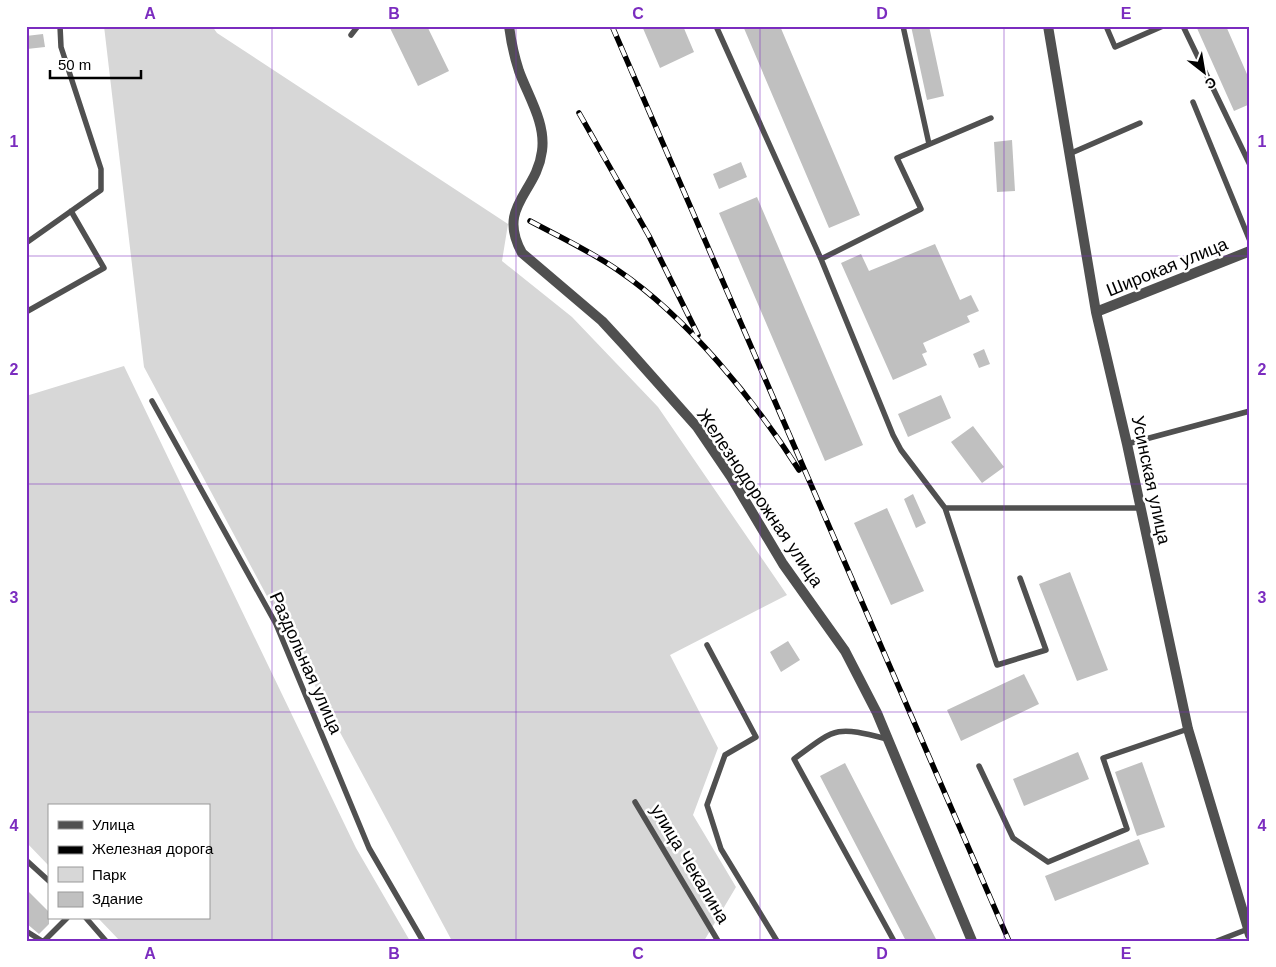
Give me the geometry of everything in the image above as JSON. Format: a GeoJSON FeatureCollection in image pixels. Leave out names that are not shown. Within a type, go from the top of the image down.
{"type":"FeatureCollection","features":[{"type":"Feature","properties":{"kind":"street","name":"Железнодорожная улица"},"geometry":{"type":"LineString","coordinates":[[509,26],[516,61],[539,119],[543,136],[539,164],[515,212],[512,226],[515,240],[522,253],[602,321],[697,427],[747,502],[783,564],[845,651],[877,713],[972,941]]}},
{"type":"Feature","properties":{"kind":"street","name":"Усинская улица"},"geometry":{"type":"LineString","coordinates":[[1048,26],[1096,312],[1127,444],[1188,729],[1249,932]]}},
{"type":"Feature","properties":{"kind":"street","name":"Широкая улица"},"geometry":{"type":"LineString","coordinates":[[1096,312],[1250,251]]}},
{"type":"Feature","properties":{"kind":"lane"},"geometry":{"type":"LineString","coordinates":[[26,243],[101,190],[101,169],[61,47],[60,26]]}},
{"type":"Feature","properties":{"kind":"lane"},"geometry":{"type":"LineString","coordinates":[[351,36],[358,26]]}},
{"type":"Feature","properties":{"kind":"lane"},"geometry":{"type":"LineString","coordinates":[[716,26],[821,259],[893,435],[945,508],[997,665],[1046,650],[1020,578]]}},
{"type":"Feature","properties":{"kind":"lane"},"geometry":{"type":"LineString","coordinates":[[903,26],[929,144]]}},
{"type":"Feature","properties":{"kind":"lane"},"geometry":{"type":"LineString","coordinates":[[1106,26],[1115,47],[1163,26]]}},
{"type":"Feature","properties":{"kind":"lane"},"geometry":{"type":"LineString","coordinates":[[1183,26],[1250,165]]}},
{"type":"Feature","properties":{"kind":"lane"},"geometry":{"type":"LineString","coordinates":[[1193,102],[1250,240]]}},
{"type":"Feature","properties":{"kind":"lane"},"geometry":{"type":"LineString","coordinates":[[821,259],[921,209],[897,158],[991,118]]}},
{"type":"Feature","properties":{"kind":"lane"},"geometry":{"type":"LineString","coordinates":[[1069,154],[1140,123]]}},
{"type":"Feature","properties":{"kind":"lane"},"geometry":{"type":"LineString","coordinates":[[26,312],[104,268],[71,211]]}},
{"type":"Feature","properties":{"kind":"lane","name":"Раздольная улица"},"geometry":{"type":"LineString","coordinates":[[152,401],[276,624],[369,848],[422,941]]}},
{"type":"Feature","properties":{"kind":"lane"},"geometry":{"type":"LineString","coordinates":[[1127,444],[1250,410]]}},
{"type":"Feature","properties":{"kind":"lane"},"geometry":{"type":"LineString","coordinates":[[945,508],[1140,508]]}},
{"type":"Feature","properties":{"kind":"lane"},"geometry":{"type":"LineString","coordinates":[[707,645],[756,737],[726,755],[707,805],[721,849],[777,941]]}},
{"type":"Feature","properties":{"kind":"lane"},"geometry":{"type":"LineString","coordinates":[[979,766],[1013,838],[1048,862],[1126,829],[1103,758],[1188,729]]}},
{"type":"Feature","properties":{"kind":"lane"},"geometry":{"type":"LineString","coordinates":[[887,738],[851,730],[839,730],[822,738],[794,759],[894,941]]}},
{"type":"Feature","properties":{"kind":"lane","name":"улица Чекалина"},"geometry":{"type":"LineString","coordinates":[[635,802],[718,941]]}},
{"type":"Feature","properties":{"kind":"lane"},"geometry":{"type":"LineString","coordinates":[[26,860],[48,880]]}},
{"type":"Feature","properties":{"kind":"lane"},"geometry":{"type":"LineString","coordinates":[[26,931],[43,941],[65,920]]}},
{"type":"Feature","properties":{"kind":"lane"},"geometry":{"type":"LineString","coordinates":[[88,920],[106,941]]}},
{"type":"Feature","properties":{"kind":"lane"},"geometry":{"type":"LineString","coordinates":[[1217,941],[1249,932]]}},
{"type":"Feature","properties":{"kind":"green space"},"geometry":{"type":"Polygon","coordinates":[[[104,26],[212,26],[217,33],[508,224],[502,261],[572,317],[658,407],[787,595],[670,655],[718,748],[693,815],[736,887],[704,941],[452,941],[144,367],[104,26]]]}},
{"type":"Feature","properties":{"kind":"green space"},"geometry":{"type":"Polygon","coordinates":[[[124,366],[356,848],[410,941],[120,941],[100,920],[210,920],[210,804],[48,804],[48,865],[26,842],[26,396],[124,366]]]}},
{"type":"Feature","properties":{"kind":"building"},"geometry":{"type":"Polygon","coordinates":[[[389,26],[427,26],[449,71],[418,86],[389,26]]]}},
{"type":"Feature","properties":{"kind":"building"},"geometry":{"type":"Polygon","coordinates":[[[642,26],[683,26],[694,52],[660,68],[642,26]]]}},
{"type":"Feature","properties":{"kind":"building"},"geometry":{"type":"Polygon","coordinates":[[[743,26],[780,26],[860,215],[829,228],[743,26]]]}},
{"type":"Feature","properties":{"kind":"building"},"geometry":{"type":"Polygon","coordinates":[[[911,26],[929,26],[944,96],[927,100],[911,26]]]}},
{"type":"Feature","properties":{"kind":"building"},"geometry":{"type":"Polygon","coordinates":[[[1196,26],[1226,26],[1250,81],[1250,104],[1234,111],[1196,26]]]}},
{"type":"Feature","properties":{"kind":"building"},"geometry":{"type":"Polygon","coordinates":[[[43,34],[45,47],[27,49],[26,36],[43,34]]]}},
{"type":"Feature","properties":{"kind":"building"},"geometry":{"type":"Polygon","coordinates":[[[1012,140],[1015,191],[997,192],[994,142],[1012,140]]]}},
{"type":"Feature","properties":{"kind":"building"},"geometry":{"type":"Polygon","coordinates":[[[741,162],[747,177],[719,189],[713,174],[741,162]]]}},
{"type":"Feature","properties":{"kind":"building"},"geometry":{"type":"Polygon","coordinates":[[[757,197],[863,445],[825,461],[719,213],[757,197]]]}},
{"type":"Feature","properties":{"kind":"building"},"geometry":{"type":"Polygon","coordinates":[[[935,244],[960,300],[971,295],[979,311],[967,316],[970,322],[923,343],[927,352],[922,354],[927,365],[893,380],[841,263],[861,254],[869,271],[935,244]]]}},
{"type":"Feature","properties":{"kind":"building"},"geometry":{"type":"Polygon","coordinates":[[[984,349],[990,364],[979,368],[973,354],[984,349]]]}},
{"type":"Feature","properties":{"kind":"building"},"geometry":{"type":"Polygon","coordinates":[[[941,395],[951,418],[908,437],[898,414],[941,395]]]}},
{"type":"Feature","properties":{"kind":"building"},"geometry":{"type":"Polygon","coordinates":[[[973,426],[1004,467],[982,483],[951,442],[973,426]]]}},
{"type":"Feature","properties":{"kind":"building"},"geometry":{"type":"Polygon","coordinates":[[[913,494],[926,523],[916,528],[904,499],[913,494]]]}},
{"type":"Feature","properties":{"kind":"building"},"geometry":{"type":"Polygon","coordinates":[[[887,508],[924,591],[891,605],[854,523],[887,508]]]}},
{"type":"Feature","properties":{"kind":"building"},"geometry":{"type":"Polygon","coordinates":[[[1070,572],[1108,670],[1077,681],[1039,584],[1070,572]]]}},
{"type":"Feature","properties":{"kind":"building"},"geometry":{"type":"Polygon","coordinates":[[[788,641],[800,660],[781,672],[770,652],[788,641]]]}},
{"type":"Feature","properties":{"kind":"building"},"geometry":{"type":"Polygon","coordinates":[[[1024,674],[1039,704],[961,741],[947,710],[1024,674]]]}},
{"type":"Feature","properties":{"kind":"building"},"geometry":{"type":"Polygon","coordinates":[[[1078,752],[1089,779],[1024,806],[1013,779],[1078,752]]]}},
{"type":"Feature","properties":{"kind":"building"},"geometry":{"type":"Polygon","coordinates":[[[1142,762],[1165,827],[1137,836],[1115,772],[1142,762]]]}},
{"type":"Feature","properties":{"kind":"building"},"geometry":{"type":"Polygon","coordinates":[[[845,763],[937,941],[906,941],[820,776],[845,763]]]}},
{"type":"Feature","properties":{"kind":"building"},"geometry":{"type":"Polygon","coordinates":[[[1139,839],[1149,864],[1055,901],[1045,876],[1139,839]]]}},
{"type":"Feature","properties":{"kind":"building"},"geometry":{"type":"Polygon","coordinates":[[[26,889],[48,911],[49,924],[39,934],[26,923],[26,889]]]}},
{"type":"Feature","properties":{"kind":"railway"},"geometry":{"type":"LineString","coordinates":[[612,26],[1009,941]]}},
{"type":"Feature","properties":{"kind":"railway"},"geometry":{"type":"LineString","coordinates":[[579,113],[649,236],[698,335]]}},
{"type":"Feature","properties":{"kind":"railway"},"geometry":{"type":"LineString","coordinates":[[530,221],[609,264],[645,290],[670,312],[718,362],[762,416],[799,470]]}}]}
